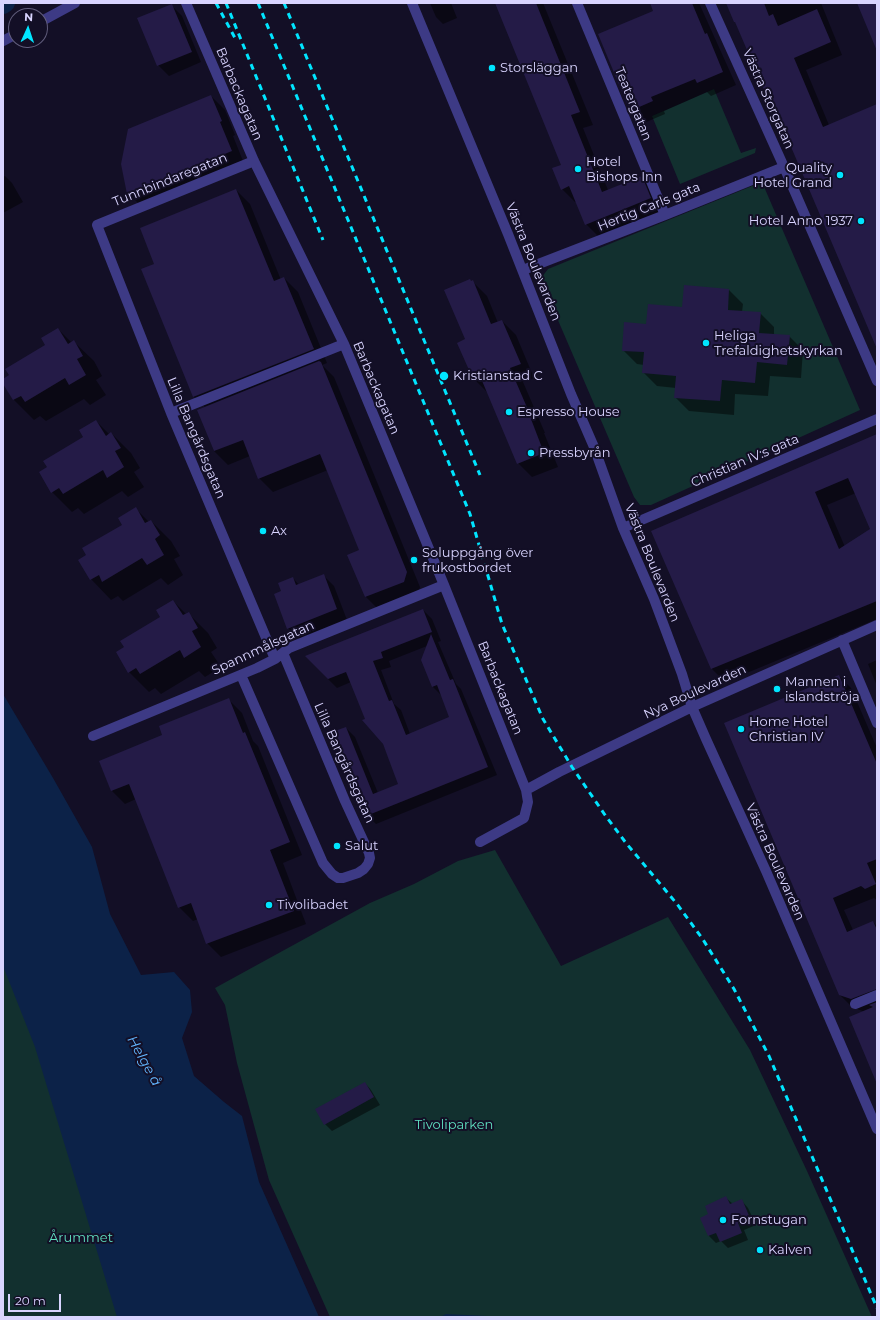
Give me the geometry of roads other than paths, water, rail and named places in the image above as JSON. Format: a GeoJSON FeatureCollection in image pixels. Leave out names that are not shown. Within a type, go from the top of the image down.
{"type":"FeatureCollection","features":[{"type":"Feature","properties":{"kind":"street"},"geometry":{"type":"LineString","coordinates":[[48,18],[75,3]]}},
{"type":"Feature","properties":{"kind":"street","name":"Barbackagatan"},"geometry":{"type":"LineString","coordinates":[[186,3],[254,160],[344,344],[444,585],[526,790]]}},
{"type":"Feature","properties":{"kind":"street","name":"Västra Boulevarden"},"geometry":{"type":"LineString","coordinates":[[412,3],[523,270],[602,469],[623,528],[654,599],[682,674],[692,707],[779,900],[877,1128]]}},
{"type":"Feature","properties":{"kind":"street","name":"Teatergatan"},"geometry":{"type":"LineString","coordinates":[[577,3],[665,215]]}},
{"type":"Feature","properties":{"kind":"street","name":"Västra Storgatan"},"geometry":{"type":"LineString","coordinates":[[710,3],[784,167],[877,381]]}},
{"type":"Feature","properties":{"kind":"street","name":"Tunnbindaregatan"},"geometry":{"type":"LineString","coordinates":[[96,225],[254,160]]}},
{"type":"Feature","properties":{"kind":"street","name":"Hertig Carls gata"},"geometry":{"type":"LineString","coordinates":[[523,270],[784,167]]}},
{"type":"Feature","properties":{"kind":"street","name":"Lilla Bangårdsgatan"},"geometry":{"type":"LineString","coordinates":[[96,225],[171,413],[279,656],[369,852],[370,858],[368,864],[358,873],[344,878],[338,878],[322,863],[242,675]]}},
{"type":"Feature","properties":{"kind":"street"},"geometry":{"type":"LineString","coordinates":[[171,413],[344,344]]}},
{"type":"Feature","properties":{"kind":"street","name":"Christian IV:s gata"},"geometry":{"type":"LineString","coordinates":[[623,528],[877,419]]}},
{"type":"Feature","properties":{"kind":"street","name":"Spannmålsgatan"},"geometry":{"type":"LineString","coordinates":[[93,736],[242,675],[279,656],[289,648],[444,585]]}},
{"type":"Feature","properties":{"kind":"street","name":"Nya Boulevarden"},"geometry":{"type":"LineString","coordinates":[[526,790],[559,772],[692,707],[877,625]]}},
{"type":"Feature","properties":{"kind":"street"},"geometry":{"type":"LineString","coordinates":[[842,640],[877,723]]}},
{"type":"Feature","properties":{"kind":"street"},"geometry":{"type":"LineString","coordinates":[[480,842],[524,818],[528,802],[526,790]]}},
{"type":"Feature","properties":{"kind":"street"},"geometry":{"type":"LineString","coordinates":[[855,1004],[877,995]]}},
{"type":"Feature","properties":{"kind":"water","name":"Helge å"},"geometry":{"type":"Polygon","coordinates":[[[3,694],[92,847],[110,914],[141,975],[174,972],[190,990],[192,1012],[182,1038],[194,1076],[242,1116],[259,1182],[319,1317],[117,1317],[35,1047],[3,966],[3,694]]]}},
{"type":"Feature","properties":{"kind":"water"},"geometry":{"type":"Polygon","coordinates":[[[446,1314],[487,1316],[498,1317],[440,1317],[446,1314]]]}},
{"type":"Feature","properties":{"kind":"railway"},"geometry":{"type":"LineString","coordinates":[[216,3],[235,38]]}},
{"type":"Feature","properties":{"kind":"railway"},"geometry":{"type":"LineString","coordinates":[[226,3],[323,240]]}},
{"type":"Feature","properties":{"kind":"railway"},"geometry":{"type":"LineString","coordinates":[[258,3],[470,514],[502,624],[543,719],[572,767],[605,815],[626,843],[677,904],[702,938],[734,989],[769,1056],[877,1308]]}},
{"type":"Feature","properties":{"kind":"railway"},"geometry":{"type":"LineString","coordinates":[[284,3],[480,475]]}},
{"type":"Feature","properties":{"kind":"place","name":"Storsläggan"},"geometry":{"type":"Point","coordinates":[492,68]}},
{"type":"Feature","properties":{"kind":"place","name":"Hotel Bishops Inn"},"geometry":{"type":"Point","coordinates":[578,169]}},
{"type":"Feature","properties":{"kind":"place","name":"Quality Hotel Grand"},"geometry":{"type":"Point","coordinates":[840,175]}},
{"type":"Feature","properties":{"kind":"place","name":"Hotel Anno 1937"},"geometry":{"type":"Point","coordinates":[861,221]}},
{"type":"Feature","properties":{"kind":"place","name":"Heliga Trefaldighetskyrkan"},"geometry":{"type":"Point","coordinates":[706,343]}},
{"type":"Feature","properties":{"kind":"place","name":"Kristianstad C"},"geometry":{"type":"Point","coordinates":[444,376]}},
{"type":"Feature","properties":{"kind":"place","name":"Espresso House"},"geometry":{"type":"Point","coordinates":[509,412]}},
{"type":"Feature","properties":{"kind":"place","name":"Pressbyrån"},"geometry":{"type":"Point","coordinates":[531,453]}},
{"type":"Feature","properties":{"kind":"place","name":"Ax"},"geometry":{"type":"Point","coordinates":[263,531]}},
{"type":"Feature","properties":{"kind":"place","name":"Soluppgång över frukostbordet"},"geometry":{"type":"Point","coordinates":[414,560]}},
{"type":"Feature","properties":{"kind":"place","name":"Mannen i islandströja"},"geometry":{"type":"Point","coordinates":[777,689]}},
{"type":"Feature","properties":{"kind":"place","name":"Home Hotel Christian IV"},"geometry":{"type":"Point","coordinates":[741,729]}},
{"type":"Feature","properties":{"kind":"place","name":"Salut"},"geometry":{"type":"Point","coordinates":[337,846]}},
{"type":"Feature","properties":{"kind":"place","name":"Tivolibadet"},"geometry":{"type":"Point","coordinates":[269,905]}},
{"type":"Feature","properties":{"kind":"place","name":"Fornstugan"},"geometry":{"type":"Point","coordinates":[723,1220]}},
{"type":"Feature","properties":{"kind":"place","name":"Kalven"},"geometry":{"type":"Point","coordinates":[760,1250]}},
{"type":"Feature","properties":{"kind":"park label","name":"Tivoliparken"},"geometry":{"type":"Point","coordinates":[454,1125]}},
{"type":"Feature","properties":{"kind":"park label","name":"Årummet"},"geometry":{"type":"Point","coordinates":[81,1238]}}]}
